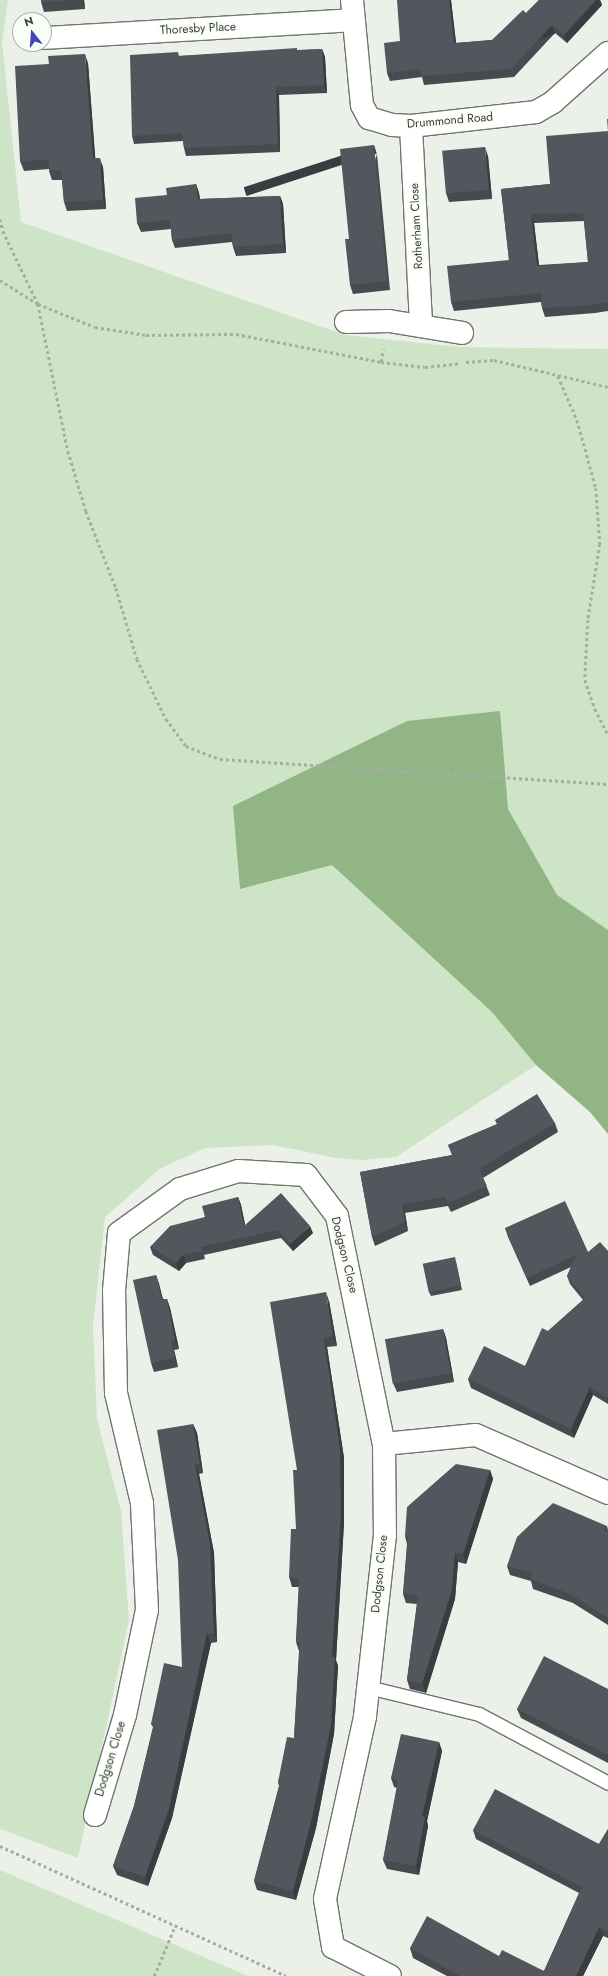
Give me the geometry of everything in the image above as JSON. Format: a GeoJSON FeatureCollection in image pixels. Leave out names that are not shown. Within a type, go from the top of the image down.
{"type":"FeatureCollection","features":[{"type":"Feature","properties":{"kind":"street","name":"Thoresby Place"},"geometry":{"type":"LineString","coordinates":[[52,37],[352,10]]}},
{"type":"Feature","properties":{"kind":"street","name":"Drummond Road"},"geometry":{"type":"LineString","coordinates":[[352,10],[362,106],[368,118],[392,125],[411,126],[536,112],[553,102],[608,54]]}},
{"type":"Feature","properties":{"kind":"street","name":"Rotherham Close"},"geometry":{"type":"LineString","coordinates":[[411,126],[420,326]]}},
{"type":"Feature","properties":{"kind":"street"},"geometry":{"type":"LineString","coordinates":[[346,322],[389,321],[462,333]]}},
{"type":"Feature","properties":{"kind":"street","name":"Dodgson Close"},"geometry":{"type":"LineString","coordinates":[[94,1816],[125,1715],[147,1610],[142,1503],[116,1393],[114,1291],[119,1234],[180,1189],[238,1172],[306,1175],[337,1216],[384,1444],[385,1535],[365,1717],[325,1899],[333,1947],[390,1976]]}},
{"type":"Feature","properties":{"kind":"street"},"geometry":{"type":"LineString","coordinates":[[384,1444],[476,1435],[608,1493]]}},
{"type":"Feature","properties":{"kind":"lane"},"geometry":{"type":"LineString","coordinates":[[368,1687],[479,1714],[608,1783]]}},
{"type":"Feature","properties":{"kind":"path"},"geometry":{"type":"LineString","coordinates":[[0,219],[6,238],[38,304],[68,451],[86,511],[116,588],[137,659],[166,719],[186,746],[220,759],[608,784]]}},
{"type":"Feature","properties":{"kind":"path"},"geometry":{"type":"LineString","coordinates":[[0,280],[38,304],[95,327],[146,335],[236,334],[381,362],[425,367],[494,360],[608,387]]}},
{"type":"Feature","properties":{"kind":"path"},"geometry":{"type":"LineString","coordinates":[[558,376],[577,420],[596,488],[600,544],[588,620],[585,680],[595,709],[608,734]]}},
{"type":"Feature","properties":{"kind":"path"},"geometry":{"type":"LineString","coordinates":[[0,1846],[286,1976]]}},
{"type":"Feature","properties":{"kind":"path"},"geometry":{"type":"LineString","coordinates":[[154,1976],[175,1926]]}},
{"type":"Feature","properties":{"kind":"green space"},"geometry":{"type":"Polygon","coordinates":[[[0,0],[8,0],[2,42],[21,222],[345,335],[459,347],[608,349],[608,1134],[590,1112],[536,1065],[396,1157],[361,1160],[336,1158],[273,1145],[205,1148],[161,1168],[105,1217],[93,1326],[97,1419],[121,1511],[129,1620],[78,1858],[0,1829],[0,0]]]}},
{"type":"Feature","properties":{"kind":"green space"},"geometry":{"type":"Polygon","coordinates":[[[500,711],[508,809],[557,895],[608,930],[608,1134],[590,1112],[536,1065],[492,1012],[332,865],[240,889],[233,806],[407,721],[500,711]]]}},
{"type":"Feature","properties":{"kind":"green space"},"geometry":{"type":"Polygon","coordinates":[[[0,1870],[248,1976],[0,1976],[0,1870]]]}},
{"type":"Feature","properties":{"kind":"building"},"geometry":{"type":"Polygon","coordinates":[[[41,0],[76,0],[41,2],[41,0]]]}},
{"type":"Feature","properties":{"kind":"building"},"geometry":{"type":"Polygon","coordinates":[[[397,0],[449,0],[454,43],[492,40],[523,10],[526,13],[539,0],[596,0],[564,35],[552,25],[511,69],[421,76],[420,69],[387,73],[384,43],[400,41],[397,0]]]}},
{"type":"Feature","properties":{"kind":"building"},"geometry":{"type":"Polygon","coordinates":[[[297,48],[297,50],[322,49],[324,85],[276,87],[278,144],[184,148],[182,133],[132,136],[130,55],[178,52],[178,56],[297,48]]]}},
{"type":"Feature","properties":{"kind":"building"},"geometry":{"type":"Polygon","coordinates":[[[85,54],[93,158],[100,158],[103,200],[64,202],[61,170],[49,171],[49,160],[20,161],[15,66],[49,64],[48,56],[85,54]]]}},
{"type":"Feature","properties":{"kind":"building"},"geometry":{"type":"Polygon","coordinates":[[[608,131],[608,302],[592,305],[542,308],[541,293],[451,302],[447,266],[509,260],[501,189],[550,184],[546,136],[608,131]],[[583,213],[531,214],[537,266],[588,262],[583,213]]]}},
{"type":"Feature","properties":{"kind":"building"},"geometry":{"type":"Polygon","coordinates":[[[374,145],[387,281],[350,285],[345,239],[349,239],[340,149],[374,145]]]}},
{"type":"Feature","properties":{"kind":"building"},"geometry":{"type":"Polygon","coordinates":[[[485,147],[489,190],[446,194],[442,151],[485,147]]]}},
{"type":"Feature","properties":{"kind":"building"},"geometry":{"type":"Polygon","coordinates":[[[196,184],[198,199],[280,196],[283,244],[233,247],[232,233],[172,240],[170,220],[137,223],[135,198],[167,195],[166,188],[196,184]]]}},
{"type":"Feature","properties":{"kind":"building"},"geometry":{"type":"Polygon","coordinates":[[[537,1094],[555,1123],[479,1169],[487,1186],[448,1203],[445,1197],[402,1204],[405,1222],[372,1237],[360,1172],[453,1155],[448,1145],[498,1124],[495,1120],[537,1094]]]}},
{"type":"Feature","properties":{"kind":"building"},"geometry":{"type":"Polygon","coordinates":[[[281,1193],[310,1226],[290,1244],[278,1230],[201,1247],[202,1251],[183,1255],[176,1263],[150,1247],[170,1226],[205,1217],[202,1206],[238,1197],[244,1226],[281,1193]]]}},
{"type":"Feature","properties":{"kind":"building"},"geometry":{"type":"Polygon","coordinates":[[[565,1201],[588,1252],[600,1242],[608,1251],[608,1398],[590,1387],[571,1429],[468,1379],[484,1346],[525,1366],[542,1328],[548,1331],[585,1298],[567,1276],[576,1255],[527,1278],[505,1228],[565,1201]]]}},
{"type":"Feature","properties":{"kind":"building"},"geometry":{"type":"Polygon","coordinates":[[[455,1257],[461,1285],[429,1292],[423,1264],[455,1257]]]}},
{"type":"Feature","properties":{"kind":"building"},"geometry":{"type":"Polygon","coordinates":[[[156,1275],[162,1300],[167,1299],[175,1340],[171,1341],[175,1358],[151,1363],[133,1280],[156,1275]]]}},
{"type":"Feature","properties":{"kind":"building"},"geometry":{"type":"Polygon","coordinates":[[[326,1292],[333,1336],[324,1338],[340,1449],[341,1514],[332,1657],[335,1657],[331,1725],[312,1818],[293,1891],[254,1881],[280,1783],[278,1782],[287,1737],[294,1738],[300,1642],[296,1642],[299,1578],[289,1577],[291,1529],[296,1529],[293,1470],[297,1470],[270,1302],[326,1292]]]}},
{"type":"Feature","properties":{"kind":"building"},"geometry":{"type":"Polygon","coordinates":[[[443,1329],[451,1373],[393,1384],[385,1339],[443,1329]]]}},
{"type":"Feature","properties":{"kind":"building"},"geometry":{"type":"Polygon","coordinates":[[[193,1424],[200,1464],[195,1464],[210,1544],[214,1633],[207,1633],[169,1809],[145,1877],[113,1866],[134,1806],[154,1724],[151,1724],[164,1663],[182,1667],[178,1560],[157,1430],[193,1424]]]}},
{"type":"Feature","properties":{"kind":"building"},"geometry":{"type":"Polygon","coordinates":[[[456,1464],[490,1470],[463,1554],[455,1552],[452,1590],[422,1684],[407,1680],[418,1595],[403,1594],[408,1537],[405,1536],[407,1507],[456,1464]]]}},
{"type":"Feature","properties":{"kind":"building"},"geometry":{"type":"Polygon","coordinates":[[[553,1503],[607,1526],[605,1530],[608,1531],[608,1618],[570,1594],[530,1579],[533,1573],[507,1566],[517,1537],[553,1503]]]}},
{"type":"Feature","properties":{"kind":"building"},"geometry":{"type":"Polygon","coordinates":[[[544,1656],[608,1689],[608,1755],[517,1709],[544,1656]]]}},
{"type":"Feature","properties":{"kind":"building"},"geometry":{"type":"Polygon","coordinates":[[[401,1734],[439,1742],[422,1816],[425,1817],[416,1866],[383,1860],[398,1780],[391,1778],[401,1734]]]}},
{"type":"Feature","properties":{"kind":"building"},"geometry":{"type":"Polygon","coordinates":[[[495,1789],[599,1844],[608,1829],[608,1931],[599,1927],[576,1976],[460,1976],[410,1948],[427,1916],[499,1956],[502,1950],[544,1971],[582,1887],[473,1830],[495,1789]]]}}]}
